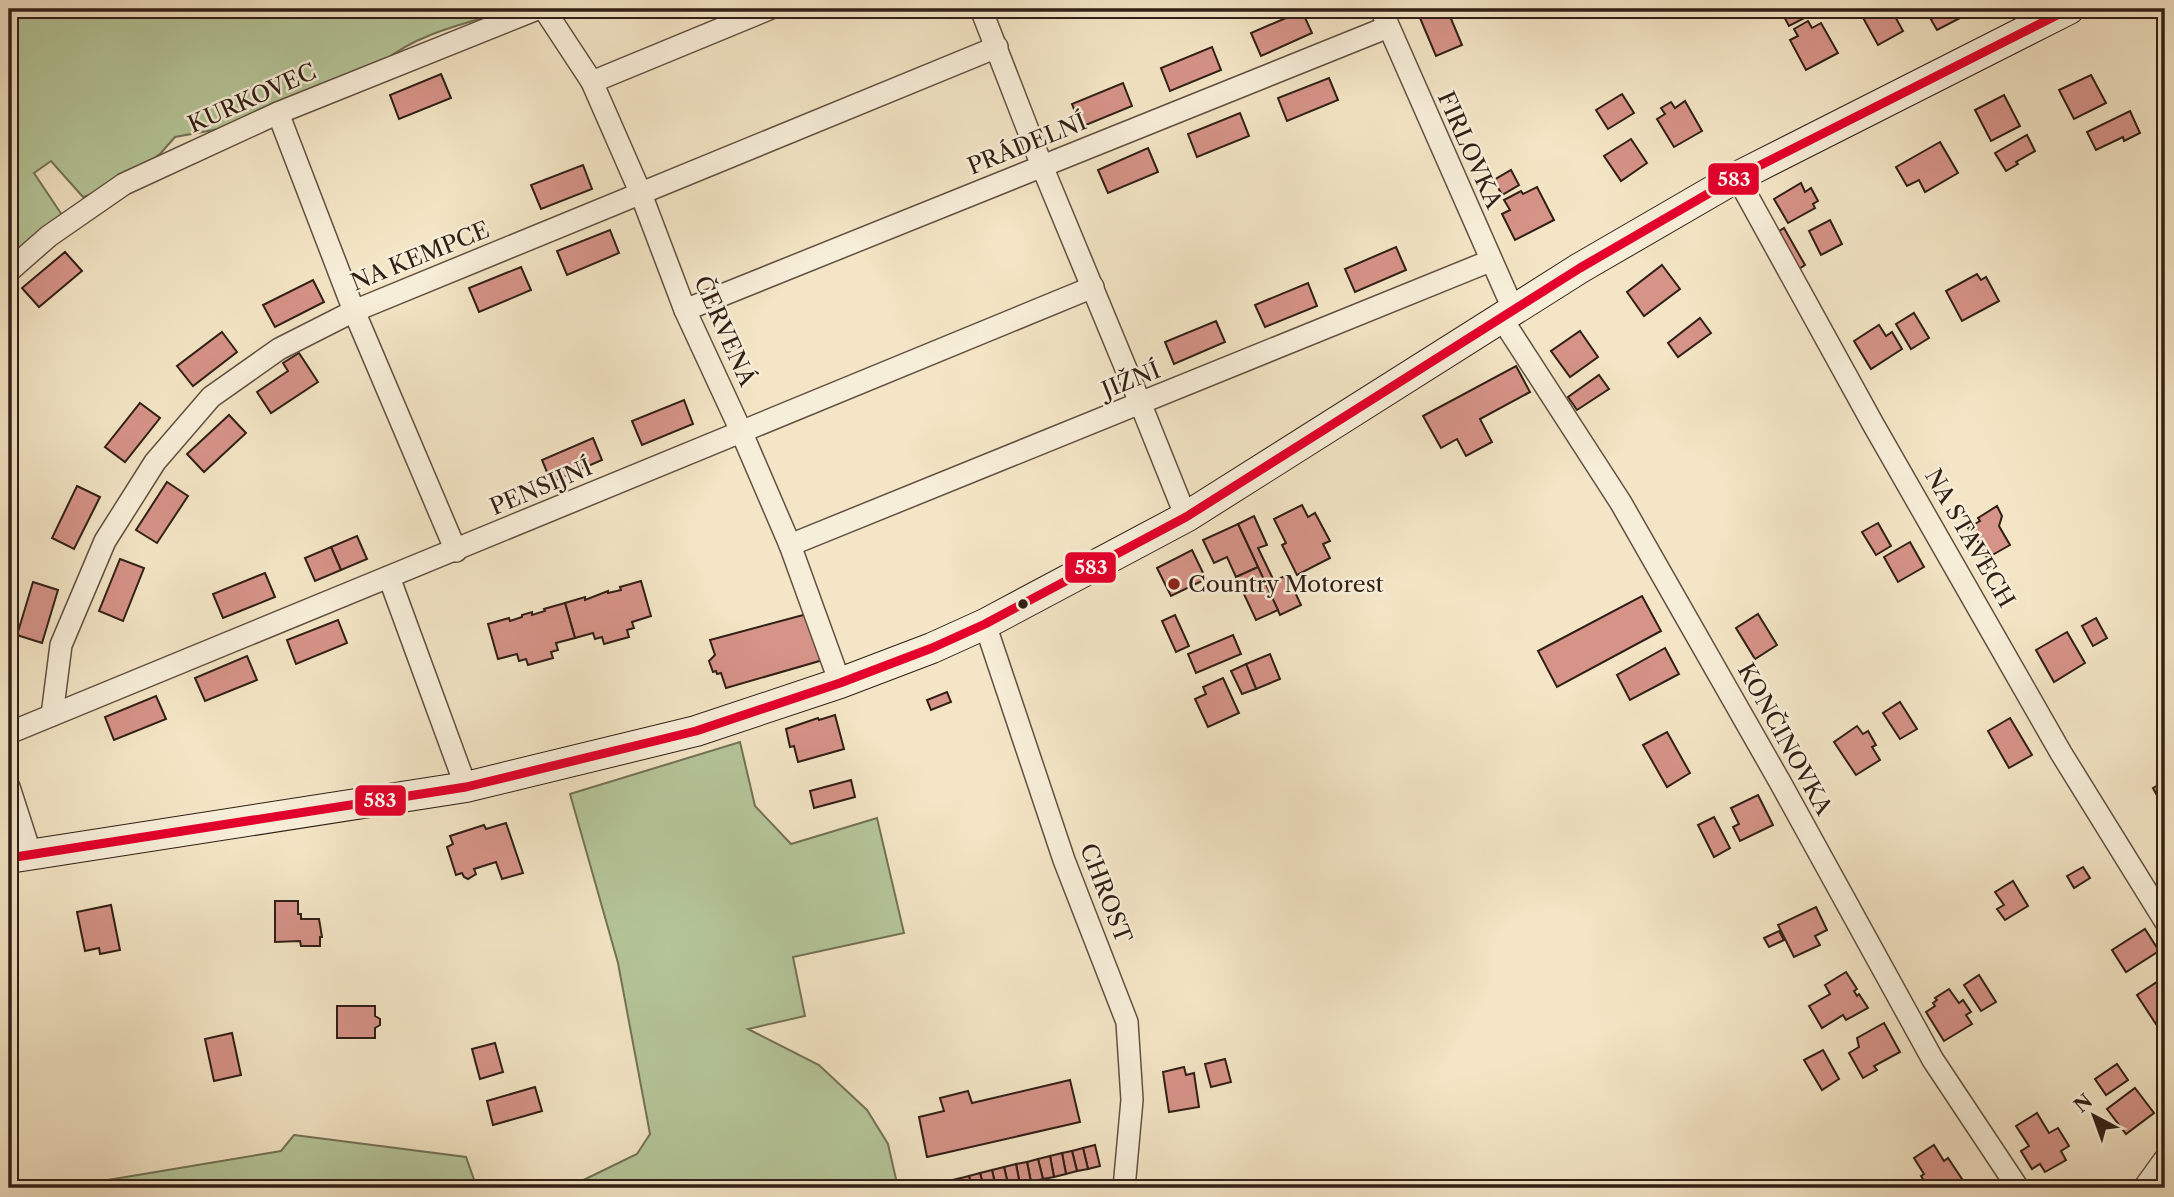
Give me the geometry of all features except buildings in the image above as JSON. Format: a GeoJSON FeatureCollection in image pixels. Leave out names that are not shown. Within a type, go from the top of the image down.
{"type":"FeatureCollection","features":[{"type":"Feature","properties":{"kind":"main road"},"geometry":{"type":"LineString","coordinates":[[20,856],[466,787],[696,731],[840,683],[932,648],[985,624],[1185,517],[1580,268],[1737,177],[2069,9]]}},
{"type":"Feature","properties":{"kind":"street","name":"KURKOVEC"},"geometry":{"type":"LineString","coordinates":[[9,271],[49,236],[124,184],[278,113],[537,9]]}},
{"type":"Feature","properties":{"kind":"street","name":"ČERVENÁ"},"geometry":{"type":"LineString","coordinates":[[544,9],[592,82],[641,194],[685,310],[790,545],[840,683]]}},
{"type":"Feature","properties":{"kind":"street"},"geometry":{"type":"LineString","coordinates":[[592,82],[769,9]]}},
{"type":"Feature","properties":{"kind":"street"},"geometry":{"type":"LineString","coordinates":[[981,9],[1185,517]]}},
{"type":"Feature","properties":{"kind":"street","name":"PRÁDELNÍ"},"geometry":{"type":"LineString","coordinates":[[685,310],[1042,166],[1385,18]]}},
{"type":"Feature","properties":{"kind":"street","name":"FIRLOVKA"},"geometry":{"type":"LineString","coordinates":[[1385,18],[1490,261],[1508,315]]}},
{"type":"Feature","properties":{"kind":"street","name":"NA KEMPCE"},"geometry":{"type":"LineString","coordinates":[[52,715],[61,645],[106,541],[155,462],[211,397],[279,349],[355,311],[997,47]]}},
{"type":"Feature","properties":{"kind":"street"},"geometry":{"type":"LineString","coordinates":[[278,113],[355,311],[456,551]]}},
{"type":"Feature","properties":{"kind":"street","name":"NA STAVECH"},"geometry":{"type":"LineString","coordinates":[[1737,177],[1873,424],[2061,752],[2165,921]]}},
{"type":"Feature","properties":{"kind":"street","name":"JIŽNÍ"},"geometry":{"type":"LineString","coordinates":[[790,545],[1490,261]]}},
{"type":"Feature","properties":{"kind":"street","name":"PENSIJNÍ"},"geometry":{"type":"LineString","coordinates":[[9,733],[1093,287]]}},
{"type":"Feature","properties":{"kind":"street","name":"KONČINOVKA"},"geometry":{"type":"LineString","coordinates":[[1508,315],[1621,503],[1780,782],[1933,1060],[2018,1188]]}},
{"type":"Feature","properties":{"kind":"street"},"geometry":{"type":"LineString","coordinates":[[389,577],[466,787]]}},
{"type":"Feature","properties":{"kind":"street","name":"CHROST"},"geometry":{"type":"LineString","coordinates":[[985,624],[1064,860],[1128,1022],[1132,1100],[1124,1188]]}},
{"type":"Feature","properties":{"kind":"street"},"geometry":{"type":"LineString","coordinates":[[9,787],[20,856]]}},
{"type":"Feature","properties":{"kind":"street"},"geometry":{"type":"LineString","coordinates":[[2144,1188],[2165,1159]]}},
{"type":"Feature","properties":{"kind":"green space"},"geometry":{"type":"Polygon","coordinates":[[[33,9],[513,9],[428,36],[383,62],[219,129],[175,137],[160,154],[135,172],[101,191],[83,197],[51,161],[34,173],[62,215],[9,261],[9,20],[33,9]]]}},
{"type":"Feature","properties":{"kind":"green space"},"geometry":{"type":"Polygon","coordinates":[[[740,742],[755,806],[791,844],[877,818],[904,933],[793,957],[805,1016],[748,1029],[819,1065],[867,1110],[888,1144],[898,1188],[567,1188],[637,1154],[650,1134],[618,963],[570,794],[740,742]]]}},
{"type":"Feature","properties":{"kind":"green space"},"geometry":{"type":"Polygon","coordinates":[[[294,1135],[466,1157],[477,1188],[91,1188],[102,1181],[281,1151],[294,1135]]]}},
{"type":"Feature","properties":{"kind":"transit line","name":"583"},"geometry":{"type":"LineString","coordinates":[[9,858],[466,787],[696,731],[840,683],[932,648],[985,624],[1186,517],[1580,268],[1737,177],[2069,9]]}},
{"type":"Feature","properties":{"kind":"place","name":"Country Motorest"},"geometry":{"type":"Point","coordinates":[1174,584]}}]}
